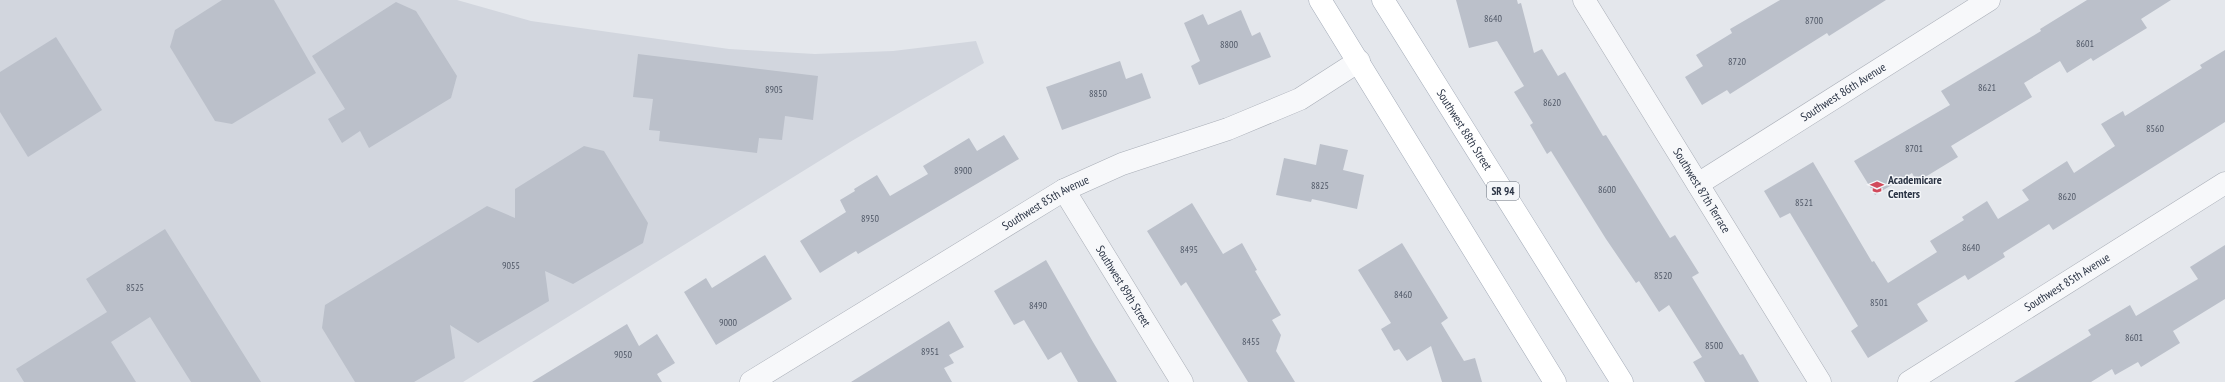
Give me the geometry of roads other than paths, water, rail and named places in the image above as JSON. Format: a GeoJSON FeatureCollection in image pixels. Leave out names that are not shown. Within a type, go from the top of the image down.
{"type":"FeatureCollection","features":[{"type":"Feature","properties":{"kind":"main road"},"geometry":{"type":"LineString","coordinates":[[1320,0],[1359,61],[1555,382]]}},
{"type":"Feature","properties":{"kind":"main road","name":"Southwest 88th Street"},"geometry":{"type":"LineString","coordinates":[[1383,0],[1622,382]]}},
{"type":"Feature","properties":{"kind":"street","name":"Southwest 87th Terrace"},"geometry":{"type":"LineString","coordinates":[[1584,0],[1593,17],[1820,382]]}},
{"type":"Feature","properties":{"kind":"street","name":"Southwest 86th Avenue"},"geometry":{"type":"LineString","coordinates":[[1698,184],[1989,0]]}},
{"type":"Feature","properties":{"kind":"street","name":"Southwest 85th Avenue"},"geometry":{"type":"LineString","coordinates":[[751,382],[1064,190],[1122,164],[1228,128],[1300,99],[1359,61]]}},
{"type":"Feature","properties":{"kind":"street","name":"Southwest 85th Avenue"},"geometry":{"type":"LineString","coordinates":[[1909,382],[2225,182]]}},
{"type":"Feature","properties":{"kind":"street","name":"Southwest 89th Street"},"geometry":{"type":"LineString","coordinates":[[1064,190],[1182,382]]}},
{"type":"Feature","properties":{"kind":"place","name":"Academicare Centers"},"geometry":{"type":"Point","coordinates":[1877,187]}}]}
